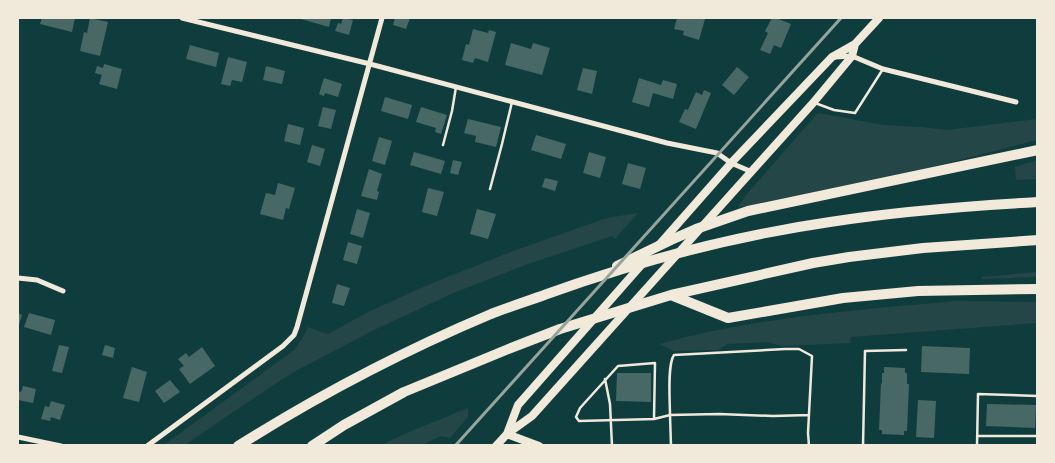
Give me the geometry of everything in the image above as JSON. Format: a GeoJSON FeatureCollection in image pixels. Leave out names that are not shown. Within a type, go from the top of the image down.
{"type":"FeatureCollection","features":[{"type":"Feature","properties":{"kind":"highway"},"geometry":{"type":"LineString","coordinates":[[596,277],[637,255],[696,229],[748,211],[1038,150]]}},
{"type":"Feature","properties":{"kind":"highway"},"geometry":{"type":"LineString","coordinates":[[238,446],[316,399],[397,356],[492,314],[596,277],[719,243],[831,221],[921,210],[1038,202]]}},
{"type":"Feature","properties":{"kind":"highway"},"geometry":{"type":"LineString","coordinates":[[312,446],[344,425],[404,392],[560,329],[671,295],[813,263],[849,257],[923,248],[1038,240]]}},
{"type":"Feature","properties":{"kind":"highway"},"geometry":{"type":"LineString","coordinates":[[671,295],[728,318],[842,298],[918,291],[1038,289]]}},
{"type":"Feature","properties":{"kind":"main road"},"geometry":{"type":"LineString","coordinates":[[507,434],[518,405],[731,163],[832,57],[856,44],[879,18]]}},
{"type":"Feature","properties":{"kind":"main road"},"geometry":{"type":"LineString","coordinates":[[496,446],[507,434],[532,416],[752,172],[852,56],[856,44]]}},
{"type":"Feature","properties":{"kind":"main road"},"geometry":{"type":"LineString","coordinates":[[507,434],[539,446]]}},
{"type":"Feature","properties":{"kind":"street"},"geometry":{"type":"LineString","coordinates":[[182,18],[370,64],[667,143],[717,153],[731,163],[752,172]]}},
{"type":"Feature","properties":{"kind":"street"},"geometry":{"type":"LineString","coordinates":[[147,446],[283,346],[294,335],[382,18]]}},
{"type":"Feature","properties":{"kind":"street"},"geometry":{"type":"LineString","coordinates":[[832,57],[852,56],[883,69],[1016,102]]}},
{"type":"Feature","properties":{"kind":"street"},"geometry":{"type":"LineString","coordinates":[[18,278],[37,280],[63,291]]}},
{"type":"Feature","properties":{"kind":"street"},"geometry":{"type":"LineString","coordinates":[[18,437],[61,446]]}},
{"type":"Feature","properties":{"kind":"lane"},"geometry":{"type":"LineString","coordinates":[[813,103],[834,110],[855,113],[883,69]]}},
{"type":"Feature","properties":{"kind":"lane"},"geometry":{"type":"LineString","coordinates":[[443,146],[456,87]]}},
{"type":"Feature","properties":{"kind":"lane"},"geometry":{"type":"LineString","coordinates":[[490,189],[512,102]]}},
{"type":"Feature","properties":{"kind":"lane"},"geometry":{"type":"LineString","coordinates":[[671,446],[669,400],[671,358],[674,355],[785,349],[799,349],[812,356],[809,446]]}},
{"type":"Feature","properties":{"kind":"lane"},"geometry":{"type":"LineString","coordinates":[[863,446],[865,351],[906,350]]}},
{"type":"Feature","properties":{"kind":"lane"},"geometry":{"type":"LineString","coordinates":[[654,419],[655,363],[618,366],[580,408],[576,417],[579,421],[654,419],[670,415],[809,415]]}},
{"type":"Feature","properties":{"kind":"lane"},"geometry":{"type":"LineString","coordinates":[[605,379],[612,420],[612,446]]}},
{"type":"Feature","properties":{"kind":"lane"},"geometry":{"type":"LineString","coordinates":[[977,446],[978,394],[1038,396]]}},
{"type":"Feature","properties":{"kind":"lane"},"geometry":{"type":"LineString","coordinates":[[977,436],[1038,436]]}},
{"type":"Feature","properties":{"kind":"shaded area"},"geometry":{"type":"Polygon","coordinates":[[[819,113],[883,125],[947,130],[1037,119],[1037,140],[789,200],[738,207],[746,195],[819,113]]]}},
{"type":"Feature","properties":{"kind":"shaded area"},"geometry":{"type":"Polygon","coordinates":[[[1037,160],[1037,179],[1016,180],[1015,167],[1037,160]]]}},
{"type":"Feature","properties":{"kind":"shaded area"},"geometry":{"type":"Polygon","coordinates":[[[638,213],[615,239],[612,236],[525,265],[451,294],[374,330],[290,374],[185,445],[164,445],[294,350],[308,327],[328,334],[368,312],[430,284],[513,251],[607,218],[638,213]]]}},
{"type":"Feature","properties":{"kind":"shaded area"},"geometry":{"type":"Polygon","coordinates":[[[1037,272],[1037,277],[982,279],[982,277],[1037,272]]]}},
{"type":"Feature","properties":{"kind":"shaded area"},"geometry":{"type":"Polygon","coordinates":[[[957,301],[1037,302],[1037,323],[851,337],[850,343],[782,346],[767,342],[728,344],[718,350],[674,351],[659,344],[733,327],[770,321],[845,311],[957,301]]]}},
{"type":"Feature","properties":{"kind":"shaded area"},"geometry":{"type":"Polygon","coordinates":[[[468,408],[468,417],[450,438],[441,436],[422,445],[381,445],[409,432],[468,408]]]}},
{"type":"Feature","properties":{"kind":"building"},"geometry":{"type":"Polygon","coordinates":[[[42,18],[75,18],[72,32],[40,24],[42,18]]]}},
{"type":"Feature","properties":{"kind":"building"},"geometry":{"type":"Polygon","coordinates":[[[90,18],[108,22],[100,56],[80,51],[84,32],[87,33],[90,18]]]}},
{"type":"Feature","properties":{"kind":"building"},"geometry":{"type":"Polygon","coordinates":[[[302,18],[331,18],[329,27],[302,18]]]}},
{"type":"Feature","properties":{"kind":"building"},"geometry":{"type":"Polygon","coordinates":[[[343,18],[353,20],[349,35],[335,31],[338,23],[341,24],[343,18]]]}},
{"type":"Feature","properties":{"kind":"building"},"geometry":{"type":"Polygon","coordinates":[[[395,18],[410,18],[406,29],[393,25],[395,18]]]}},
{"type":"Feature","properties":{"kind":"building"},"geometry":{"type":"Polygon","coordinates":[[[677,18],[705,19],[699,40],[683,35],[684,31],[674,29],[677,18]]]}},
{"type":"Feature","properties":{"kind":"building"},"geometry":{"type":"Polygon","coordinates":[[[772,18],[791,24],[781,48],[774,45],[770,54],[760,50],[768,33],[765,31],[772,18]]]}},
{"type":"Feature","properties":{"kind":"building"},"geometry":{"type":"Polygon","coordinates":[[[473,29],[488,33],[489,30],[496,32],[488,62],[475,58],[473,63],[462,60],[466,44],[469,45],[473,29]]]}},
{"type":"Feature","properties":{"kind":"building"},"geometry":{"type":"Polygon","coordinates":[[[511,43],[531,49],[533,43],[550,48],[542,75],[505,65],[511,43]]]}},
{"type":"Feature","properties":{"kind":"building"},"geometry":{"type":"Polygon","coordinates":[[[190,45],[219,53],[216,67],[186,59],[190,45]]]}},
{"type":"Feature","properties":{"kind":"building"},"geometry":{"type":"Polygon","coordinates":[[[228,57],[247,62],[242,82],[232,80],[230,86],[221,84],[228,57]]]}},
{"type":"Feature","properties":{"kind":"building"},"geometry":{"type":"Polygon","coordinates":[[[104,64],[122,69],[117,89],[99,84],[102,75],[95,73],[97,66],[103,68],[104,64]]]}},
{"type":"Feature","properties":{"kind":"building"},"geometry":{"type":"Polygon","coordinates":[[[266,66],[285,71],[282,84],[263,80],[266,66]]]}},
{"type":"Feature","properties":{"kind":"building"},"geometry":{"type":"Polygon","coordinates":[[[737,67],[749,77],[734,95],[722,85],[737,67]]]}},
{"type":"Feature","properties":{"kind":"building"},"geometry":{"type":"Polygon","coordinates":[[[583,68],[597,71],[592,94],[577,90],[583,68]]]}},
{"type":"Feature","properties":{"kind":"building"},"geometry":{"type":"Polygon","coordinates":[[[324,78],[342,84],[338,97],[325,93],[324,96],[319,94],[324,78]]]}},
{"type":"Feature","properties":{"kind":"building"},"geometry":{"type":"Polygon","coordinates":[[[639,78],[661,85],[663,80],[677,84],[673,99],[653,93],[649,107],[632,102],[639,78]]]}},
{"type":"Feature","properties":{"kind":"building"},"geometry":{"type":"Polygon","coordinates":[[[704,90],[711,93],[696,129],[679,122],[685,109],[688,110],[696,92],[702,95],[704,90]]]}},
{"type":"Feature","properties":{"kind":"building"},"geometry":{"type":"Polygon","coordinates":[[[385,97],[412,105],[408,119],[381,111],[385,97]]]}},
{"type":"Feature","properties":{"kind":"building"},"geometry":{"type":"Polygon","coordinates":[[[323,107],[336,110],[331,129],[318,126],[323,107]]]}},
{"type":"Feature","properties":{"kind":"building"},"geometry":{"type":"Polygon","coordinates":[[[421,107],[447,115],[441,134],[435,132],[436,128],[416,122],[421,107]]]}},
{"type":"Feature","properties":{"kind":"building"},"geometry":{"type":"Polygon","coordinates":[[[468,119],[501,127],[496,147],[475,142],[476,136],[464,133],[468,119]]]}},
{"type":"Feature","properties":{"kind":"building"},"geometry":{"type":"Polygon","coordinates":[[[288,124],[304,128],[300,145],[284,141],[288,124]]]}},
{"type":"Feature","properties":{"kind":"building"},"geometry":{"type":"Polygon","coordinates":[[[536,135],[566,144],[561,159],[531,150],[536,135]]]}},
{"type":"Feature","properties":{"kind":"building"},"geometry":{"type":"Polygon","coordinates":[[[379,137],[392,141],[385,165],[372,161],[379,137]]]}},
{"type":"Feature","properties":{"kind":"building"},"geometry":{"type":"Polygon","coordinates":[[[312,145],[325,149],[320,166],[307,162],[312,145]]]}},
{"type":"Feature","properties":{"kind":"building"},"geometry":{"type":"Polygon","coordinates":[[[414,152],[445,161],[441,174],[410,165],[414,152]]]}},
{"type":"Feature","properties":{"kind":"building"},"geometry":{"type":"Polygon","coordinates":[[[589,152],[606,157],[600,178],[583,173],[589,152]]]}},
{"type":"Feature","properties":{"kind":"building"},"geometry":{"type":"Polygon","coordinates":[[[453,160],[462,162],[458,175],[450,173],[453,160]]]}},
{"type":"Feature","properties":{"kind":"building"},"geometry":{"type":"Polygon","coordinates":[[[628,163],[646,168],[640,189],[622,184],[628,163]]]}},
{"type":"Feature","properties":{"kind":"building"},"geometry":{"type":"Polygon","coordinates":[[[369,169],[382,174],[377,191],[379,192],[377,200],[361,196],[369,169]]]}},
{"type":"Feature","properties":{"kind":"building"},"geometry":{"type":"Polygon","coordinates":[[[545,178],[558,181],[555,191],[542,187],[545,178]]]}},
{"type":"Feature","properties":{"kind":"building"},"geometry":{"type":"Polygon","coordinates":[[[278,183],[295,188],[289,209],[286,208],[283,220],[260,214],[266,193],[275,195],[278,183]]]}},
{"type":"Feature","properties":{"kind":"building"},"geometry":{"type":"Polygon","coordinates":[[[428,188],[444,192],[437,216],[422,212],[428,188]]]}},
{"type":"Feature","properties":{"kind":"building"},"geometry":{"type":"Polygon","coordinates":[[[357,209],[370,213],[363,238],[350,234],[357,209]]]}},
{"type":"Feature","properties":{"kind":"building"},"geometry":{"type":"Polygon","coordinates":[[[477,209],[496,214],[488,239],[470,234],[477,209]]]}},
{"type":"Feature","properties":{"kind":"building"},"geometry":{"type":"Polygon","coordinates":[[[348,242],[362,246],[357,264],[343,260],[348,242]]]}},
{"type":"Feature","properties":{"kind":"building"},"geometry":{"type":"Polygon","coordinates":[[[337,284],[350,288],[344,306],[332,303],[337,284]]]}},
{"type":"Feature","properties":{"kind":"building"},"geometry":{"type":"Polygon","coordinates":[[[18,313],[22,315],[18,328],[18,313]]]}},
{"type":"Feature","properties":{"kind":"building"},"geometry":{"type":"Polygon","coordinates":[[[29,313],[55,320],[51,335],[24,327],[29,313]]]}},
{"type":"Feature","properties":{"kind":"building"},"geometry":{"type":"Polygon","coordinates":[[[59,345],[69,347],[62,373],[52,371],[59,345]]]}},
{"type":"Feature","properties":{"kind":"building"},"geometry":{"type":"Polygon","coordinates":[[[105,345],[115,348],[113,358],[102,355],[105,345]]]}},
{"type":"Feature","properties":{"kind":"building"},"geometry":{"type":"Polygon","coordinates":[[[922,346],[970,348],[969,374],[921,372],[922,346]]]}},
{"type":"Feature","properties":{"kind":"building"},"geometry":{"type":"Polygon","coordinates":[[[202,347],[215,366],[190,384],[179,369],[184,366],[178,359],[186,353],[189,357],[202,347]]]}},
{"type":"Feature","properties":{"kind":"building"},"geometry":{"type":"Polygon","coordinates":[[[132,367],[147,372],[139,402],[123,398],[132,367]]]}},
{"type":"Feature","properties":{"kind":"building"},"geometry":{"type":"Polygon","coordinates":[[[884,367],[905,368],[905,373],[907,373],[907,384],[909,384],[907,431],[904,431],[904,435],[882,434],[882,430],[879,430],[881,383],[884,367]]]}},
{"type":"Feature","properties":{"kind":"building"},"geometry":{"type":"Polygon","coordinates":[[[617,373],[651,373],[651,402],[616,401],[617,373]]]}},
{"type":"Feature","properties":{"kind":"building"},"geometry":{"type":"Polygon","coordinates":[[[170,380],[180,392],[164,403],[155,391],[170,380]]]}},
{"type":"Feature","properties":{"kind":"building"},"geometry":{"type":"Polygon","coordinates":[[[23,386],[36,389],[33,403],[18,400],[18,391],[21,392],[23,386]]]}},
{"type":"Feature","properties":{"kind":"building"},"geometry":{"type":"Polygon","coordinates":[[[918,400],[936,401],[934,438],[916,437],[918,400]]]}},
{"type":"Feature","properties":{"kind":"building"},"geometry":{"type":"Polygon","coordinates":[[[51,401],[65,405],[60,420],[51,417],[50,421],[41,419],[45,406],[49,407],[51,401]]]}},
{"type":"Feature","properties":{"kind":"building"},"geometry":{"type":"Polygon","coordinates":[[[987,404],[1036,405],[1035,428],[986,426],[987,404]]]}},
{"type":"Feature","properties":{"kind":"railway"},"geometry":{"type":"LineString","coordinates":[[455,446],[841,18]]}}]}
